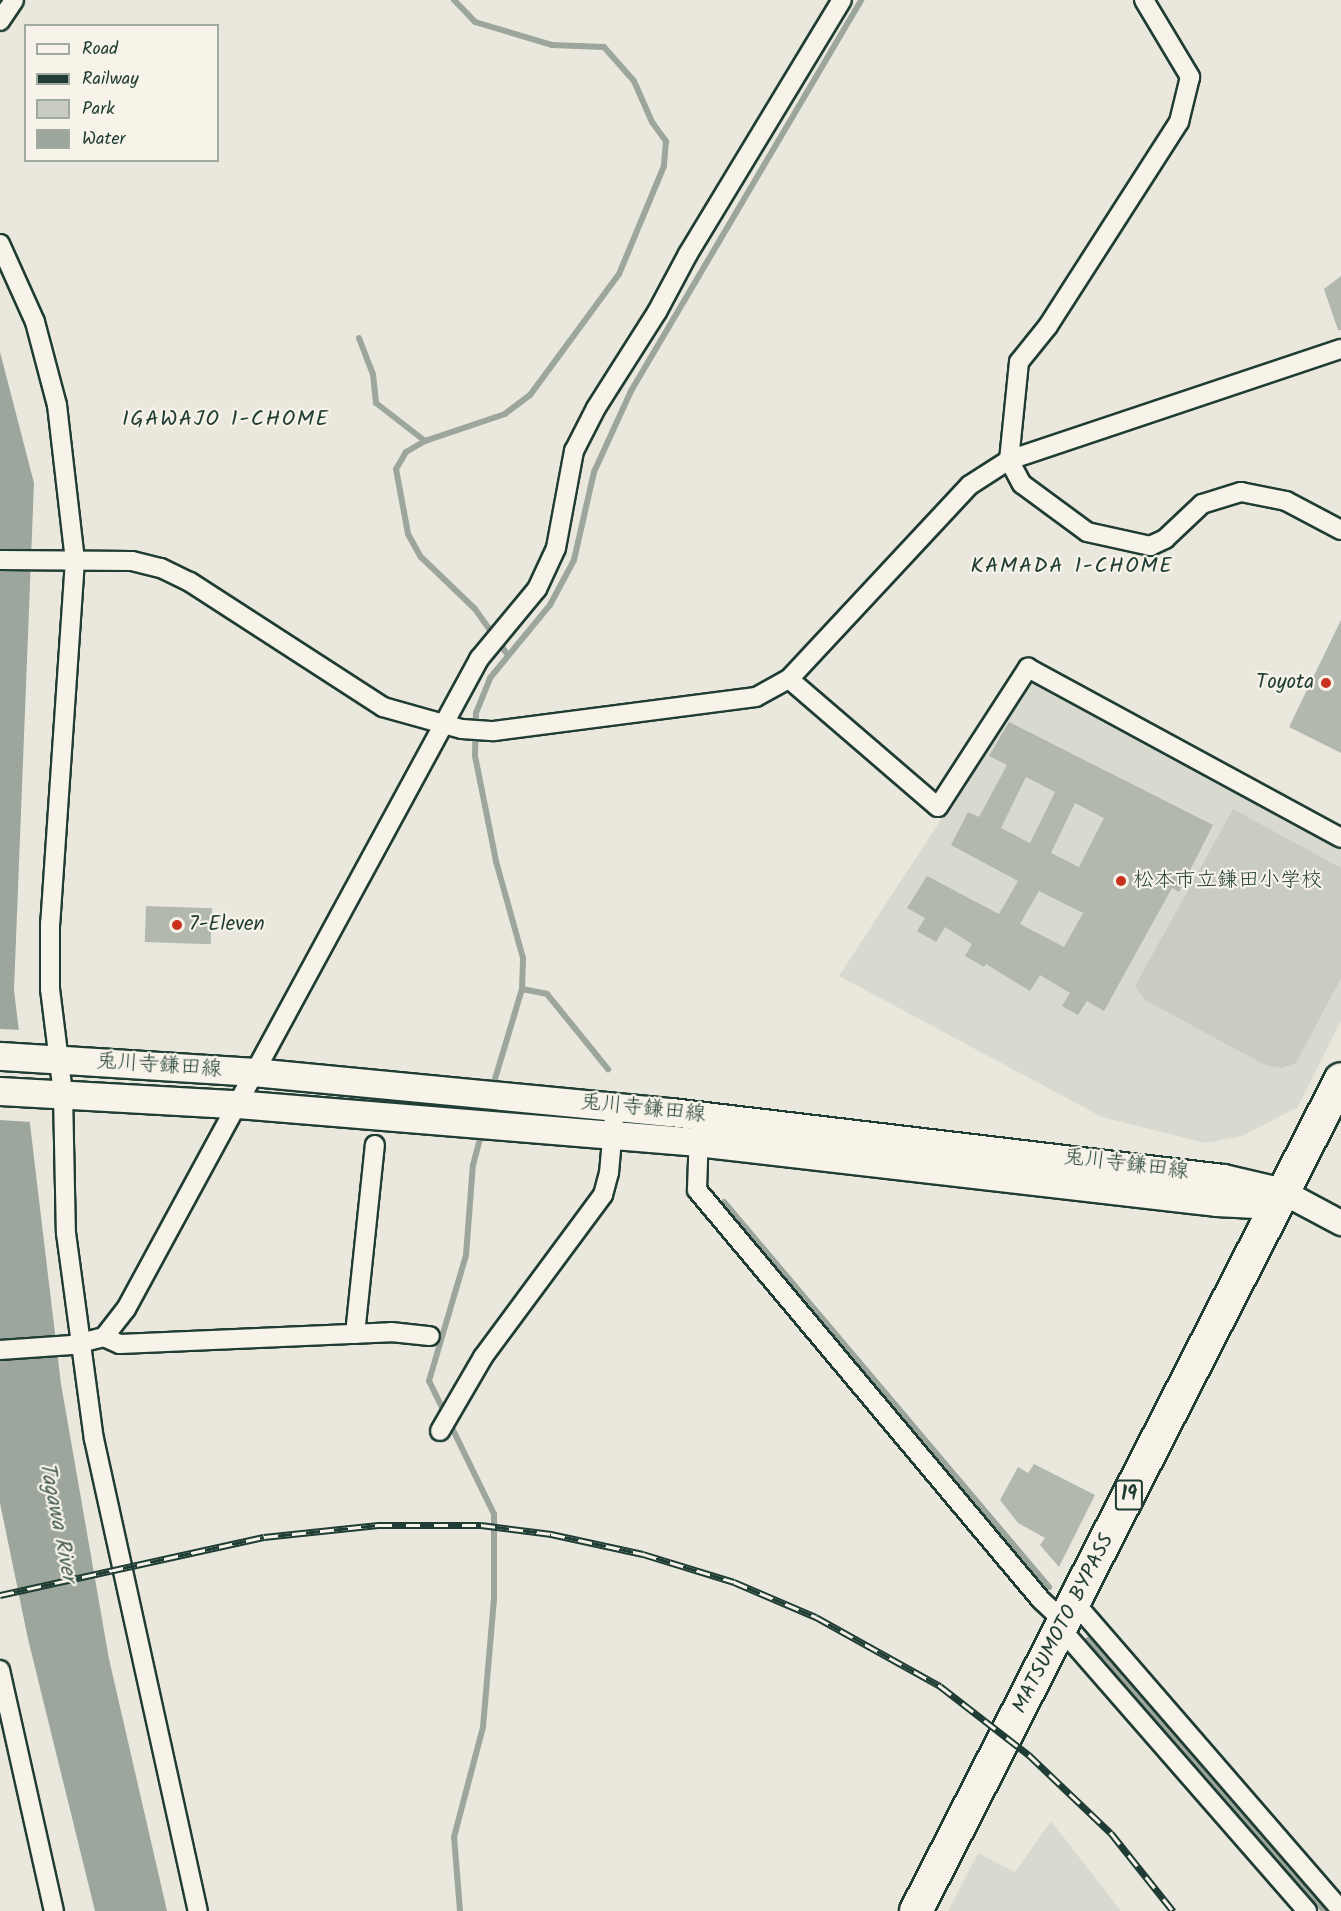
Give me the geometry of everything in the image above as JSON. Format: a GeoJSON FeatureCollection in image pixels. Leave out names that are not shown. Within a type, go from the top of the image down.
{"type":"FeatureCollection","features":[{"type":"Feature","properties":{"kind":"highway","name":"MATSUMOTO BYPASS"},"geometry":{"type":"LineString","coordinates":[[916,1911],[1068,1618],[1341,1079]]}},
{"type":"Feature","properties":{"kind":"main road","name":"兎川寺鎌田線"},"geometry":{"type":"LineString","coordinates":[[0,1056],[253,1072],[492,1093],[701,1115],[1223,1178],[1279,1199]]}},
{"type":"Feature","properties":{"kind":"main road","name":"兎川寺鎌田線"},"geometry":{"type":"LineString","coordinates":[[0,1091],[236,1104],[483,1127],[697,1142],[1216,1202],[1279,1199]]}},
{"type":"Feature","properties":{"kind":"street"},"geometry":{"type":"LineString","coordinates":[[0,21],[14,0]]}},
{"type":"Feature","properties":{"kind":"street"},"geometry":{"type":"LineString","coordinates":[[104,1337],[126,1309],[253,1072],[486,650],[503,633],[537,589],[556,548],[574,450],[596,408],[657,312],[688,254],[842,0]]}},
{"type":"Feature","properties":{"kind":"street"},"geometry":{"type":"LineString","coordinates":[[1144,0],[1190,77],[1179,122],[1048,326],[1019,362],[1009,460],[1022,484],[1087,532],[1150,546],[1165,539],[1202,504],[1241,492],[1286,501],[1341,530]]}},
{"type":"Feature","properties":{"kind":"street"},"geometry":{"type":"LineString","coordinates":[[0,244],[35,322],[57,405],[68,560],[50,923],[52,1060],[57,1094],[76,1343],[94,1439],[198,1911]]}},
{"type":"Feature","properties":{"kind":"street"},"geometry":{"type":"LineString","coordinates":[[0,560],[132,561],[161,568],[190,582],[383,707],[462,729],[484,731],[756,697],[789,679],[970,485],[1009,460],[1341,349]]}},
{"type":"Feature","properties":{"kind":"street"},"geometry":{"type":"LineString","coordinates":[[789,679],[938,807],[1028,668],[1341,838]]}},
{"type":"Feature","properties":{"kind":"street"},"geometry":{"type":"LineString","coordinates":[[440,1431],[483,1357],[603,1195],[609,1173],[615,1106]]}},
{"type":"Feature","properties":{"kind":"street"},"geometry":{"type":"LineString","coordinates":[[701,1115],[697,1142],[697,1190],[1041,1600],[1068,1618],[1341,1910]]}},
{"type":"Feature","properties":{"kind":"street"},"geometry":{"type":"LineString","coordinates":[[356,1334],[375,1145]]}},
{"type":"Feature","properties":{"kind":"street"},"geometry":{"type":"LineString","coordinates":[[1279,1199],[1317,1208],[1341,1224]]}},
{"type":"Feature","properties":{"kind":"street"},"geometry":{"type":"LineString","coordinates":[[0,1350],[76,1343],[104,1337],[120,1344],[356,1334],[430,1336]]}},
{"type":"Feature","properties":{"kind":"street"},"geometry":{"type":"LineString","coordinates":[[1068,1618],[1307,1911]]}},
{"type":"Feature","properties":{"kind":"street"},"geometry":{"type":"LineString","coordinates":[[0,1670],[54,1911]]}},
{"type":"Feature","properties":{"kind":"shaded area","name":"松本市立鎌田小学校"},"geometry":{"type":"Polygon","coordinates":[[[1031,681],[1341,843],[1341,1021],[1298,1107],[1242,1136],[1205,1143],[1102,1117],[839,976],[1031,681]]]}},
{"type":"Feature","properties":{"kind":"shaded area"},"geometry":{"type":"Polygon","coordinates":[[[1051,1821],[1121,1911],[948,1911],[978,1853],[1015,1872],[1051,1821]]]}},
{"type":"Feature","properties":{"kind":"green space"},"geometry":{"type":"Polygon","coordinates":[[[1233,809],[1341,868],[1341,978],[1296,1063],[1282,1068],[1265,1065],[1145,1000],[1135,986],[1233,809]]]}},
{"type":"Feature","properties":{"kind":"water","name":"Tagawa River"},"geometry":{"type":"Polygon","coordinates":[[[0,352],[34,483],[14,990],[61,1384],[109,1659],[167,1911],[95,1911],[28,1639],[0,1503],[0,352]]]}},
{"type":"Feature","properties":{"kind":"pier"},"geometry":{"type":"Polygon","coordinates":[[[0,1029],[21,1030],[31,1122],[0,1120],[0,1029]]]}},
{"type":"Feature","properties":{"kind":"building"},"geometry":{"type":"Polygon","coordinates":[[[1341,276],[1341,330],[1338,330],[1324,289],[1341,276]]]}},
{"type":"Feature","properties":{"kind":"building","name":"Toyota"},"geometry":{"type":"Polygon","coordinates":[[[1341,620],[1341,753],[1289,727],[1341,620]]]}},
{"type":"Feature","properties":{"kind":"building"},"geometry":{"type":"Polygon","coordinates":[[[1009,722],[1213,825],[1179,892],[1172,888],[1104,1011],[1087,1001],[1078,1015],[1062,1006],[1070,993],[1040,975],[1030,991],[986,964],[984,967],[965,956],[972,944],[945,927],[936,942],[917,931],[925,918],[907,908],[927,876],[999,914],[1018,881],[951,845],[968,812],[979,817],[1007,765],[989,756],[1009,722]],[[1026,777],[1001,828],[1030,843],[1055,792],[1026,777]],[[1075,803],[1051,853],[1079,867],[1104,818],[1075,803]],[[1039,891],[1020,924],[1064,947],[1083,913],[1039,891]]]}},
{"type":"Feature","properties":{"kind":"building"},"geometry":{"type":"Polygon","coordinates":[[[146,906],[212,908],[211,944],[145,942],[146,906]]]}},
{"type":"Feature","properties":{"kind":"building"},"geometry":{"type":"Polygon","coordinates":[[[1034,1464],[1095,1495],[1059,1567],[1040,1545],[1045,1538],[1018,1523],[1000,1500],[1018,1467],[1028,1473],[1034,1464]]]}},
{"type":"Feature","properties":{"kind":"waterway"},"geometry":{"type":"LineString","coordinates":[[454,0],[475,22],[552,45],[604,47],[634,81],[652,122],[666,141],[664,166],[619,274],[530,395],[505,414],[425,441],[406,452],[396,469],[408,534],[421,557],[475,609],[507,654]]}},
{"type":"Feature","properties":{"kind":"waterway"},"geometry":{"type":"LineString","coordinates":[[492,1089],[522,989],[523,958],[496,861],[475,756],[476,713],[490,678],[550,605],[574,560],[594,472],[631,391],[861,0]]}},
{"type":"Feature","properties":{"kind":"waterway"},"geometry":{"type":"LineString","coordinates":[[359,338],[373,374],[376,403],[425,441]]}},
{"type":"Feature","properties":{"kind":"waterway"},"geometry":{"type":"LineString","coordinates":[[522,989],[547,994],[608,1069]]}},
{"type":"Feature","properties":{"kind":"waterway"},"geometry":{"type":"LineString","coordinates":[[460,1911],[454,1837],[483,1727],[494,1599],[494,1514],[429,1381],[466,1255],[473,1165],[482,1131]]}},
{"type":"Feature","properties":{"kind":"waterway"},"geometry":{"type":"LineString","coordinates":[[724,1202],[1049,1587]]}},
{"type":"Feature","properties":{"kind":"waterway"},"geometry":{"type":"LineString","coordinates":[[1088,1640],[1324,1911]]}},
{"type":"Feature","properties":{"kind":"railway"},"geometry":{"type":"LineString","coordinates":[[0,1595],[264,1537],[378,1525],[481,1525],[551,1534],[643,1554],[734,1582],[816,1617],[940,1686],[1029,1755],[1111,1833],[1173,1911]]}},
{"type":"Feature","properties":{"kind":"place","name":"Toyota"},"geometry":{"type":"Point","coordinates":[1326,683]}},
{"type":"Feature","properties":{"kind":"place","name":"松本市立鎌田小学校"},"geometry":{"type":"Point","coordinates":[1121,881]}},
{"type":"Feature","properties":{"kind":"place","name":"7-Eleven"},"geometry":{"type":"Point","coordinates":[177,925]}},
{"type":"Feature","properties":{"kind":"district","name":"IGAWAJO 1-CHOME"},"geometry":{"type":"Point","coordinates":[226,420]}},
{"type":"Feature","properties":{"kind":"district","name":"KAMADA 1-CHOME"},"geometry":{"type":"Point","coordinates":[1072,567]}}]}
